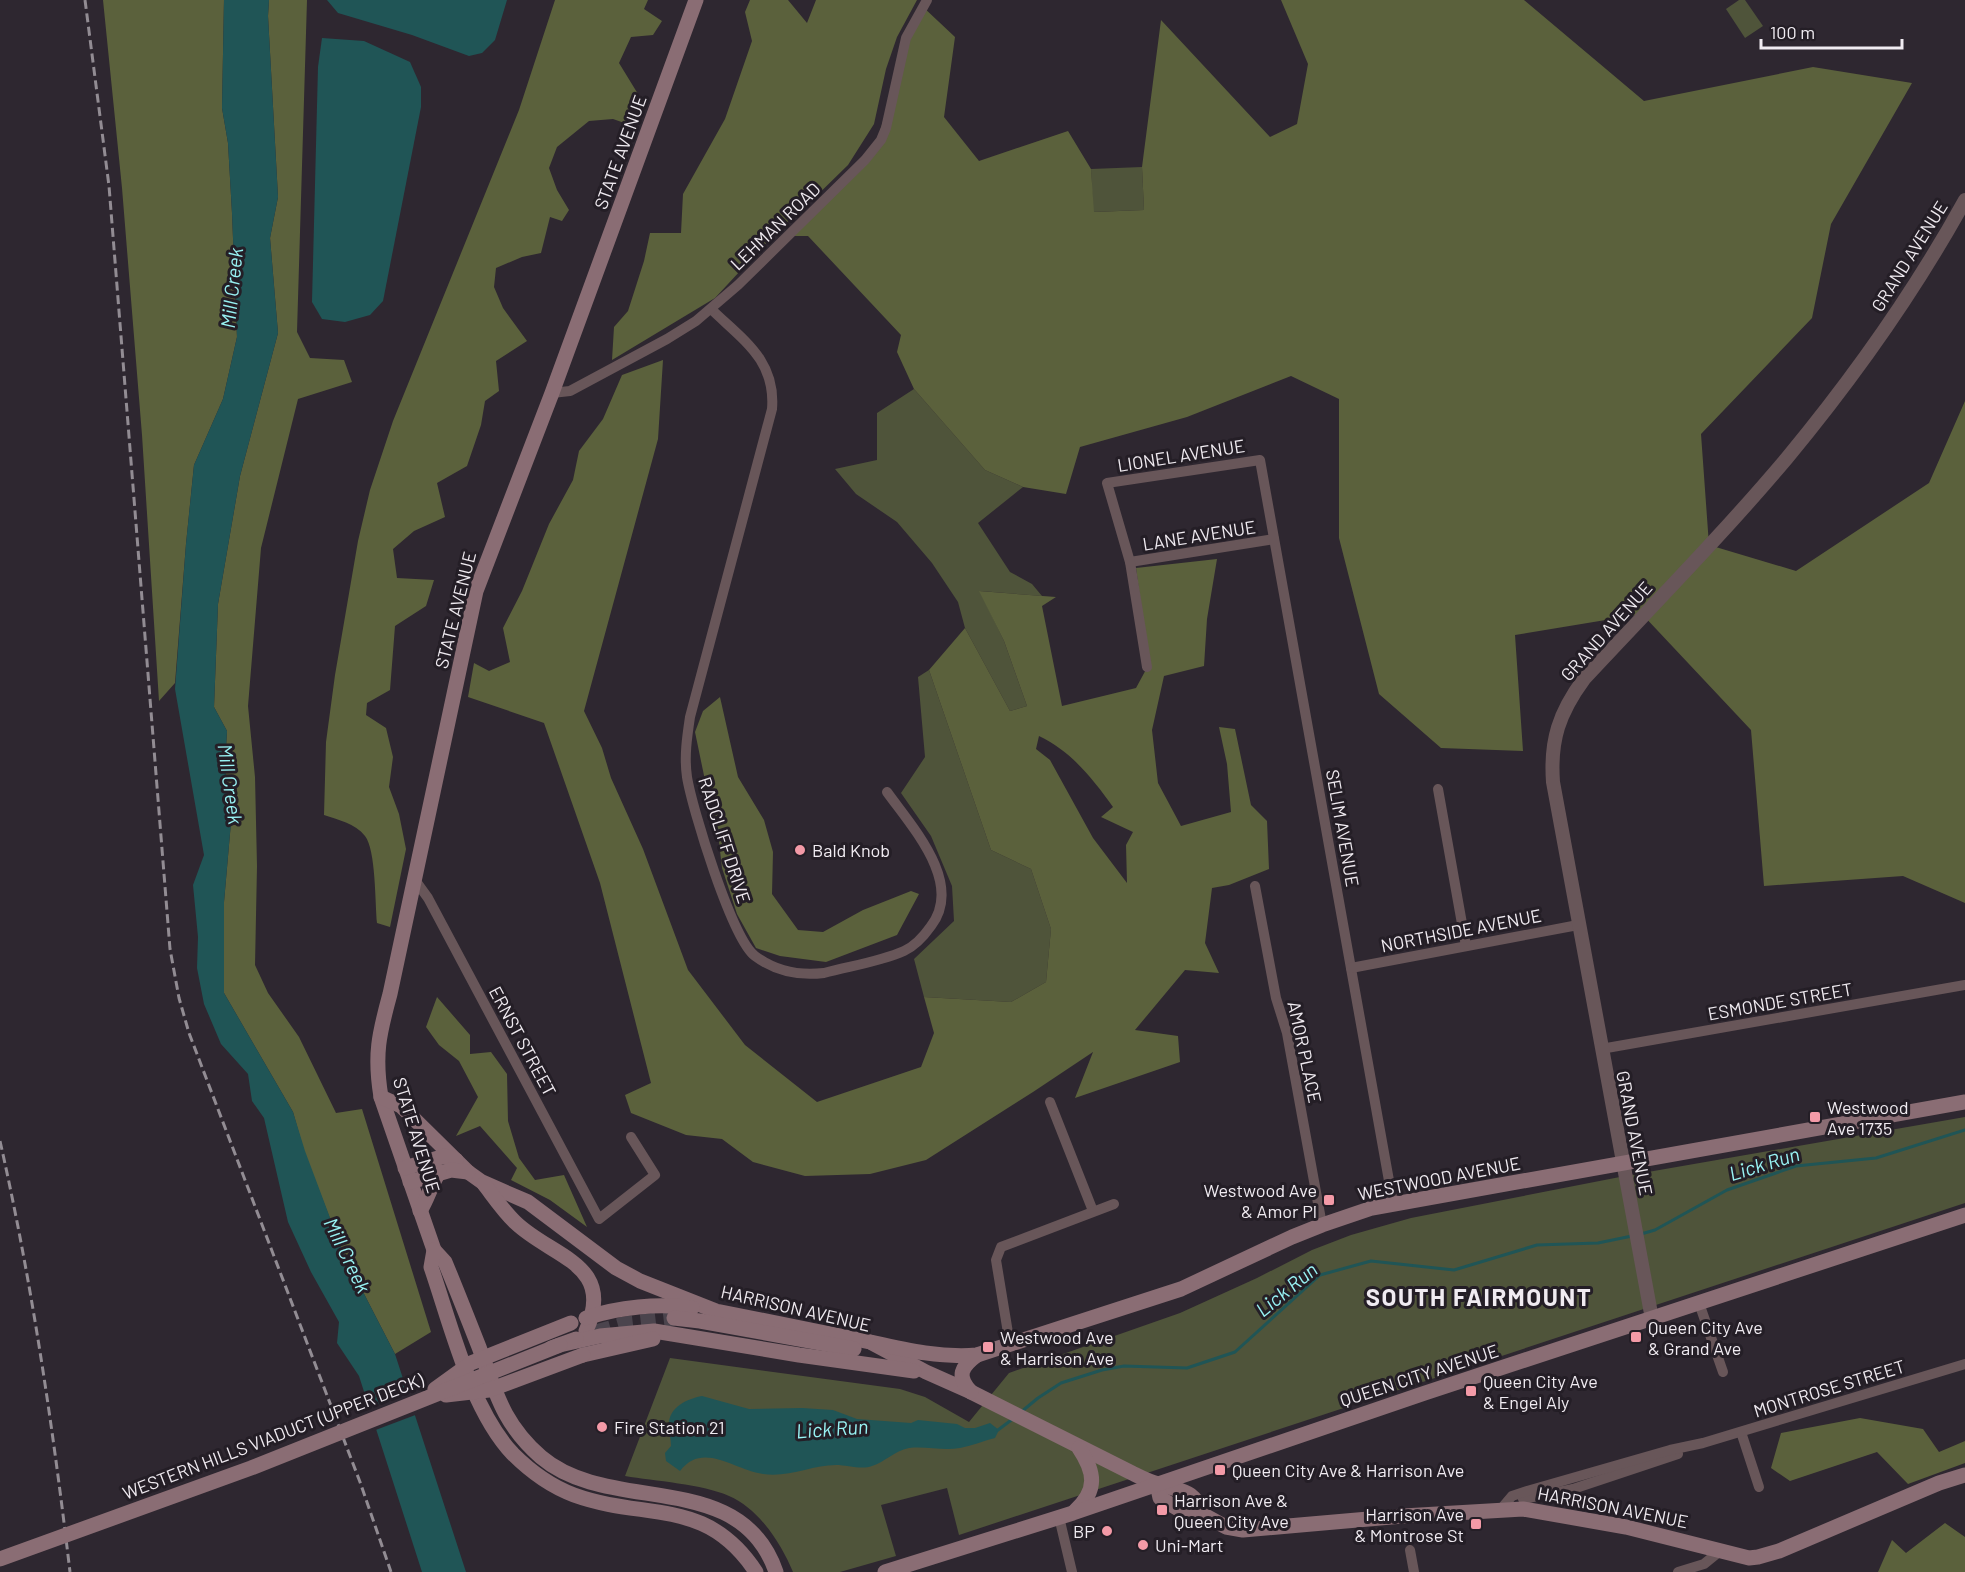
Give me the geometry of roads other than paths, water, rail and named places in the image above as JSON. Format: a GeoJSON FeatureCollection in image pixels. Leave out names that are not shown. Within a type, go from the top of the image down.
{"type":"FeatureCollection","features":[{"type":"Feature","properties":{"kind":"main road","name":"STATE AVENUE"},"geometry":{"type":"LineString","coordinates":[[696,0],[552,393],[476,591],[415,880],[378,1038],[377,1071],[381,1097],[434,1250],[445,1262],[500,1405],[516,1431],[552,1465],[580,1480],[617,1489],[683,1499],[723,1512],[754,1535],[776,1572]]}},
{"type":"Feature","properties":{"kind":"main road","name":"HARRISON AVENUE"},"geometry":{"type":"LineString","coordinates":[[381,1097],[400,1106],[468,1172],[482,1182],[528,1202],[616,1268],[640,1281],[716,1311],[870,1342],[926,1372],[1157,1484],[1161,1498],[1187,1514],[1204,1515],[1227,1527],[1259,1530],[1523,1509],[1607,1523],[1749,1558],[1771,1554],[1939,1483],[1965,1475]]}},
{"type":"Feature","properties":{"kind":"main road","name":"WESTWOOD AVENUE"},"geometry":{"type":"LineString","coordinates":[[870,1342],[936,1355],[977,1355],[1181,1289],[1322,1225],[1393,1203],[1965,1102]]}},
{"type":"Feature","properties":{"kind":"main road"},"geometry":{"type":"LineString","coordinates":[[407,1175],[445,1156],[456,1160]]}},
{"type":"Feature","properties":{"kind":"main road"},"geometry":{"type":"LineString","coordinates":[[407,1175],[451,1170],[468,1172]]}},
{"type":"Feature","properties":{"kind":"main road"},"geometry":{"type":"LineString","coordinates":[[420,1211],[428,1199],[430,1186],[439,1172]]}},
{"type":"Feature","properties":{"kind":"main road"},"geometry":{"type":"LineString","coordinates":[[0,1558],[248,1468],[581,1335],[593,1316],[593,1289],[590,1280],[579,1267],[516,1223],[482,1182]]}},
{"type":"Feature","properties":{"kind":"main road","name":"QUEEN CITY AVENUE"},"geometry":{"type":"LineString","coordinates":[[885,1572],[1066,1515],[1965,1215]]}},
{"type":"Feature","properties":{"kind":"main road","name":"STATE AVENUE"},"geometry":{"type":"LineString","coordinates":[[434,1250],[431,1267],[472,1386],[489,1422],[512,1453],[546,1482],[574,1494],[606,1503],[674,1514],[699,1521],[736,1546],[756,1572]]}},
{"type":"Feature","properties":{"kind":"main road"},"geometry":{"type":"LineString","coordinates":[[419,1398],[471,1363],[593,1316],[655,1307],[716,1311]]}},
{"type":"Feature","properties":{"kind":"main road","name":"WESTERN HILLS VIADUCT (UPPER DECK)"},"geometry":{"type":"LineString","coordinates":[[0,1558],[251,1468],[560,1345],[614,1319],[655,1307]]}},
{"type":"Feature","properties":{"kind":"main road"},"geometry":{"type":"LineString","coordinates":[[419,1398],[489,1390],[583,1355],[700,1321],[898,1358]]}},
{"type":"Feature","properties":{"kind":"main road","name":"WESTERN HILLS VIADUCT (UPPER DECK)"},"geometry":{"type":"LineString","coordinates":[[560,1345],[600,1336],[672,1329],[695,1337],[799,1355],[926,1372]]}},
{"type":"Feature","properties":{"kind":"main road"},"geometry":{"type":"LineString","coordinates":[[971,1392],[963,1383],[962,1372],[966,1364],[977,1355]]}},
{"type":"Feature","properties":{"kind":"main road"},"geometry":{"type":"LineString","coordinates":[[1066,1515],[1088,1496],[1092,1481],[1089,1464],[1078,1447]]}},
{"type":"Feature","properties":{"kind":"street","name":"LEHMAN ROAD"},"geometry":{"type":"LineString","coordinates":[[552,393],[570,391],[667,339],[711,309],[874,151],[886,128],[906,38],[927,0]]}},
{"type":"Feature","properties":{"kind":"street","name":"GRAND AVENUE"},"geometry":{"type":"LineString","coordinates":[[1652,1319],[1552,775],[1553,744],[1565,710],[1584,680],[1747,503],[1822,413],[1914,287],[1965,200]]}},
{"type":"Feature","properties":{"kind":"street","name":"RADCLIFF DRIVE"},"geometry":{"type":"LineString","coordinates":[[711,309],[761,358],[767,370],[773,396],[772,410],[690,717],[686,752],[688,778],[721,892],[740,935],[753,954],[783,970],[810,975],[905,950],[928,930],[937,918],[941,903],[939,872],[921,840],[887,792]]}},
{"type":"Feature","properties":{"kind":"street","name":"LIONEL AVENUE"},"geometry":{"type":"LineString","coordinates":[[1130,562],[1107,483],[1260,460]]}},
{"type":"Feature","properties":{"kind":"street","name":"SELIM AVENUE"},"geometry":{"type":"LineString","coordinates":[[1260,460],[1393,1203]]}},
{"type":"Feature","properties":{"kind":"street","name":"LANE AVENUE"},"geometry":{"type":"LineString","coordinates":[[1130,562],[1274,539]]}},
{"type":"Feature","properties":{"kind":"street"},"geometry":{"type":"LineString","coordinates":[[1130,562],[1147,668]]}},
{"type":"Feature","properties":{"kind":"street"},"geometry":{"type":"LineString","coordinates":[[1438,789],[1466,946]]}},
{"type":"Feature","properties":{"kind":"street","name":"ERNST STREET"},"geometry":{"type":"LineString","coordinates":[[415,880],[428,898],[599,1219],[655,1175],[631,1137]]}},
{"type":"Feature","properties":{"kind":"street","name":"AMOR PLACE"},"geometry":{"type":"LineString","coordinates":[[1255,886],[1276,998],[1287,1033],[1322,1225]]}},
{"type":"Feature","properties":{"kind":"street","name":"NORTHSIDE AVENUE"},"geometry":{"type":"LineString","coordinates":[[1351,968],[1578,925]]}},
{"type":"Feature","properties":{"kind":"street","name":"ESMONDE STREET"},"geometry":{"type":"LineString","coordinates":[[1601,1049],[1965,985]]}},
{"type":"Feature","properties":{"kind":"street"},"geometry":{"type":"LineString","coordinates":[[1050,1102],[1093,1212]]}},
{"type":"Feature","properties":{"kind":"street"},"geometry":{"type":"LineString","coordinates":[[1010,1345],[996,1260],[998,1251],[1005,1244],[1114,1204]]}},
{"type":"Feature","properties":{"kind":"street"},"geometry":{"type":"LineString","coordinates":[[1700,1303],[1723,1372]]}},
{"type":"Feature","properties":{"kind":"street","name":"MONTROSE STREET"},"geometry":{"type":"LineString","coordinates":[[1501,1509],[1512,1496],[1527,1491],[1670,1450],[1703,1443],[1965,1364]]}},
{"type":"Feature","properties":{"kind":"street"},"geometry":{"type":"LineString","coordinates":[[1741,1431],[1759,1487]]}},
{"type":"Feature","properties":{"kind":"street"},"geometry":{"type":"LineString","coordinates":[[1066,1515],[1072,1572]]}},
{"type":"Feature","properties":{"kind":"street"},"geometry":{"type":"LineString","coordinates":[[1410,1550],[1414,1572]]}},
{"type":"Feature","properties":{"kind":"street"},"geometry":{"type":"LineString","coordinates":[[1678,1572],[1704,1564],[1720,1551]]}},
{"type":"Feature","properties":{"kind":"water"},"geometry":{"type":"Polygon","coordinates":[[[224,0],[269,0],[278,197],[270,238],[278,333],[240,476],[218,604],[214,707],[227,731],[225,764],[231,822],[224,902],[224,993],[293,1112],[344,1255],[395,1354],[466,1572],[422,1572],[359,1376],[337,1343],[339,1322],[311,1272],[288,1222],[264,1118],[252,1101],[248,1074],[221,1044],[204,1004],[197,968],[198,937],[193,885],[204,855],[175,689],[194,465],[223,399],[237,337],[228,143],[222,108],[224,0]]]}},
{"type":"Feature","properties":{"kind":"water"},"geometry":{"type":"Polygon","coordinates":[[[327,0],[507,0],[495,40],[482,53],[469,56],[412,35],[338,13],[327,0]]]}},
{"type":"Feature","properties":{"kind":"water"},"geometry":{"type":"Polygon","coordinates":[[[322,38],[364,41],[410,62],[421,87],[421,107],[383,301],[370,315],[345,322],[322,319],[312,302],[318,67],[322,38]]]}},
{"type":"Feature","properties":{"kind":"water"},"geometry":{"type":"Polygon","coordinates":[[[702,1396],[749,1409],[833,1410],[857,1419],[911,1423],[918,1420],[957,1424],[965,1428],[975,1428],[990,1423],[999,1430],[995,1438],[960,1448],[904,1449],[868,1467],[836,1465],[772,1475],[719,1460],[699,1458],[689,1462],[680,1471],[666,1461],[665,1453],[671,1446],[670,1419],[680,1405],[702,1396]]]}},
{"type":"Feature","properties":{"kind":"waterway","name":"Lick Run"},"geometry":{"type":"LineString","coordinates":[[1641,1234],[1655,1230],[1727,1190],[1796,1166],[1876,1158],[1965,1130]]}},
{"type":"Feature","properties":{"kind":"waterway","name":"Lick Run"},"geometry":{"type":"LineString","coordinates":[[1021,1412],[1061,1383],[1102,1370],[1124,1366],[1187,1368],[1235,1352],[1320,1275],[1371,1261],[1454,1270],[1537,1245],[1598,1243],[1632,1236]]}},
{"type":"Feature","properties":{"kind":"waterway","name":"Lick Run"},"geometry":{"type":"LineString","coordinates":[[998,1430],[1014,1418]]}},
{"type":"Feature","properties":{"kind":"tunnel"},"geometry":{"type":"LineString","coordinates":[[596,1332],[624,1324],[674,1318]]}},
{"type":"Feature","properties":{"kind":"railway"},"geometry":{"type":"LineString","coordinates":[[85,0],[109,186],[170,949],[179,998],[189,1033],[360,1482],[391,1572]]}},
{"type":"Feature","properties":{"kind":"railway"},"geometry":{"type":"LineString","coordinates":[[0,1141],[41,1356],[70,1572]]}},
{"type":"Feature","properties":{"kind":"place","name":"Bald Knob"},"geometry":{"type":"Point","coordinates":[800,850]}},
{"type":"Feature","properties":{"kind":"place","name":"Westwood Ave 1735"},"geometry":{"type":"Point","coordinates":[1815,1117]}},
{"type":"Feature","properties":{"kind":"place","name":"Westwood Ave & Amor Pl"},"geometry":{"type":"Point","coordinates":[1329,1200]}},
{"type":"Feature","properties":{"kind":"place","name":"Queen City Ave & Grand Ave"},"geometry":{"type":"Point","coordinates":[1636,1337]}},
{"type":"Feature","properties":{"kind":"place","name":"Westwood Ave & Harrison Ave"},"geometry":{"type":"Point","coordinates":[988,1347]}},
{"type":"Feature","properties":{"kind":"place","name":"Queen City Ave & Engel Aly"},"geometry":{"type":"Point","coordinates":[1471,1391]}},
{"type":"Feature","properties":{"kind":"place","name":"Fire Station 21"},"geometry":{"type":"Point","coordinates":[602,1427]}},
{"type":"Feature","properties":{"kind":"place","name":"Queen City Ave & Harrison Ave"},"geometry":{"type":"Point","coordinates":[1220,1470]}},
{"type":"Feature","properties":{"kind":"place","name":"Harrison Ave & Queen City Ave"},"geometry":{"type":"Point","coordinates":[1162,1510]}},
{"type":"Feature","properties":{"kind":"place","name":"Harrison Ave & Montrose St"},"geometry":{"type":"Point","coordinates":[1476,1524]}},
{"type":"Feature","properties":{"kind":"place","name":"BP"},"geometry":{"type":"Point","coordinates":[1107,1531]}},
{"type":"Feature","properties":{"kind":"place","name":"Uni-Mart"},"geometry":{"type":"Point","coordinates":[1143,1545]}},
{"type":"Feature","properties":{"kind":"district","name":"SOUTH FAIRMOUNT"},"geometry":{"type":"Point","coordinates":[1479,1296]}},
{"type":"Feature","properties":{"kind":"water label","name":"Mill Creek"},"geometry":{"type":"Point","coordinates":[231,288]}},
{"type":"Feature","properties":{"kind":"water label","name":"Mill Creek"},"geometry":{"type":"Point","coordinates":[231,784]}},
{"type":"Feature","properties":{"kind":"water label","name":"Mill Creek"},"geometry":{"type":"Point","coordinates":[348,1255]}}]}
